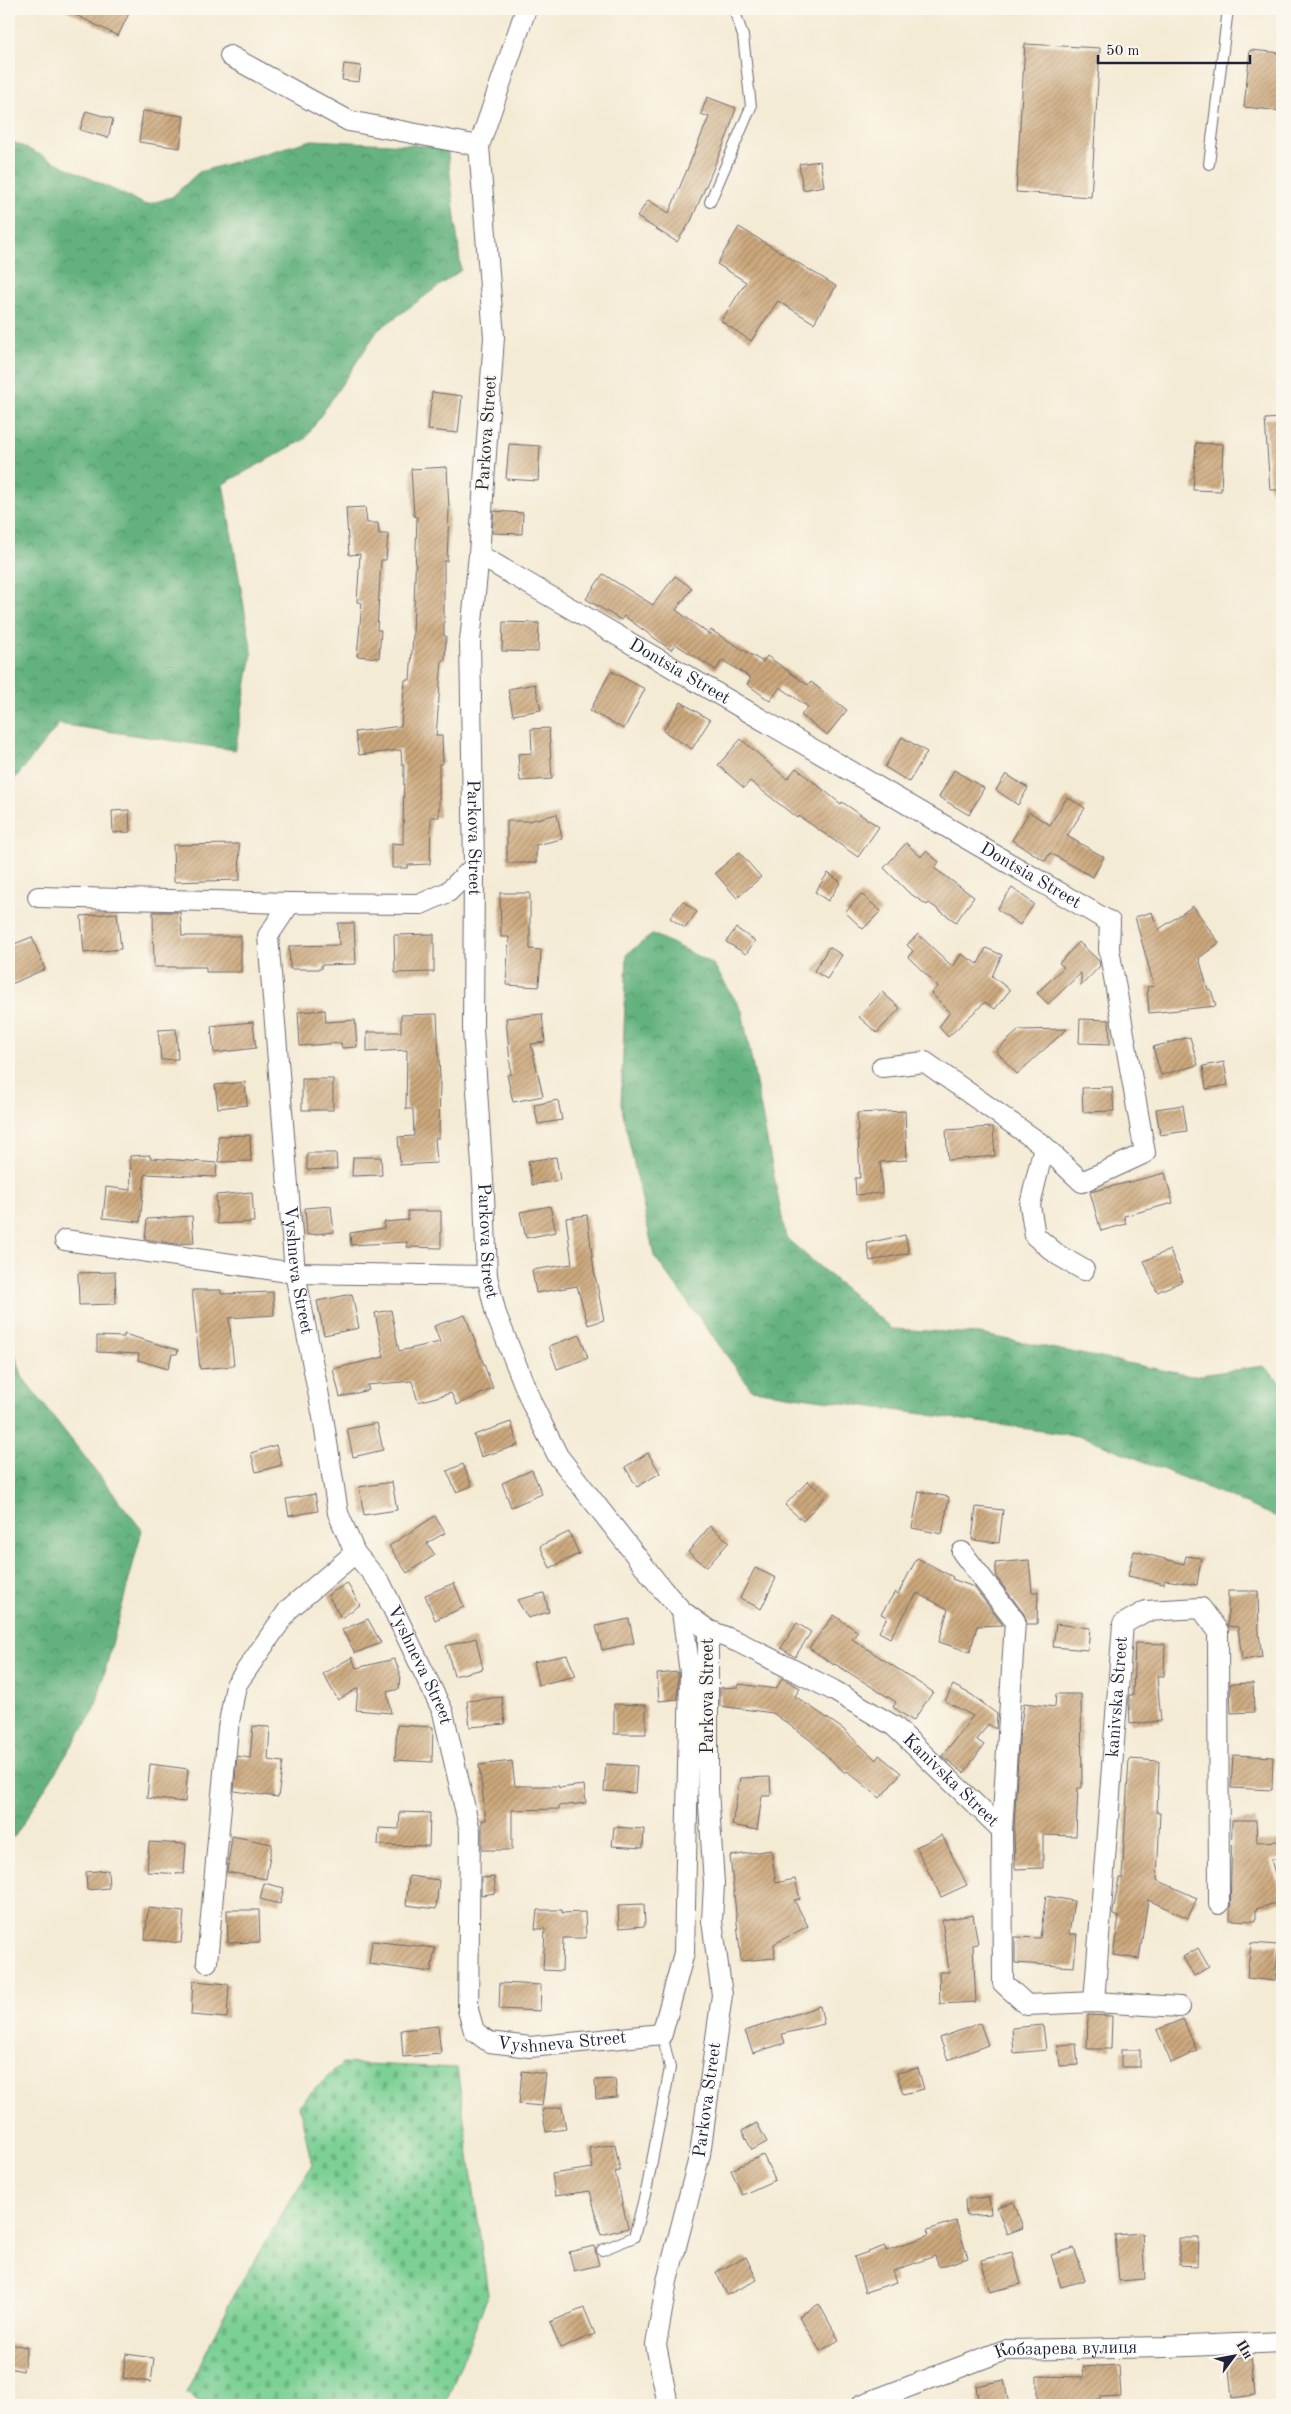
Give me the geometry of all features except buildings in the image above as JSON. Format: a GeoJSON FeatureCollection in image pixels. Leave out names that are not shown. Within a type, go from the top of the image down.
{"type":"FeatureCollection","features":[{"type":"Feature","properties":{"kind":"street","name":"Parkova Street"},"geometry":{"type":"LineString","coordinates":[[526,9],[479,146],[494,337],[479,555],[470,641],[474,867],[473,1030],[484,1195],[487,1276],[500,1323],[532,1404],[558,1456],[662,1588],[682,1611],[708,1630],[708,1790],[714,1884],[712,1921],[722,1995],[700,2154],[667,2281],[656,2345],[668,2405]]}},
{"type":"Feature","properties":{"kind":"street"},"geometry":{"type":"LineString","coordinates":[[230,56],[349,121],[479,146]]}},
{"type":"Feature","properties":{"kind":"street","name":"Dontsia Street"},"geometry":{"type":"LineString","coordinates":[[479,555],[1110,922],[1110,950],[1144,1153],[1082,1182],[1044,1146],[925,1062],[882,1066]]}},
{"type":"Feature","properties":{"kind":"street"},"geometry":{"type":"LineString","coordinates":[[38,897],[421,904],[448,892],[474,867]]}},
{"type":"Feature","properties":{"kind":"street","name":"Vyshneva Street"},"geometry":{"type":"LineString","coordinates":[[290,903],[268,936],[295,1273],[324,1417],[338,1513],[355,1553],[381,1584],[443,1712],[470,1831],[468,2010],[474,2031],[489,2042],[530,2046],[662,2034]]}},
{"type":"Feature","properties":{"kind":"street"},"geometry":{"type":"LineString","coordinates":[[1044,1146],[1030,1205],[1035,1236],[1058,1255],[1084,1270]]}},
{"type":"Feature","properties":{"kind":"street"},"geometry":{"type":"LineString","coordinates":[[65,1240],[295,1273],[487,1276]]}},
{"type":"Feature","properties":{"kind":"street"},"geometry":{"type":"LineString","coordinates":[[962,1552],[1015,1621],[1002,1830]]}},
{"type":"Feature","properties":{"kind":"street"},"geometry":{"type":"LineString","coordinates":[[206,1962],[228,1728],[236,1685],[289,1610],[355,1553]]}},
{"type":"Feature","properties":{"kind":"street","name":"kanivska Street"},"geometry":{"type":"LineString","coordinates":[[1094,2002],[1123,1624],[1146,1611],[1201,1608],[1218,1631],[1219,1904]]}},
{"type":"Feature","properties":{"kind":"street"},"geometry":{"type":"LineString","coordinates":[[662,2034],[684,1953],[690,1673],[682,1611]]}},
{"type":"Feature","properties":{"kind":"street","name":"Kanivska Street"},"geometry":{"type":"LineString","coordinates":[[708,1630],[738,1642],[833,1690],[894,1726],[1002,1830],[1004,1983],[1027,2005],[1094,2002],[1180,2007]]}},
{"type":"Feature","properties":{"kind":"street"},"geometry":{"type":"LineString","coordinates":[[684,1953],[712,1921]]}},
{"type":"Feature","properties":{"kind":"street","name":"Кобзарева вулиця"},"geometry":{"type":"LineString","coordinates":[[861,2405],[1005,2350],[1164,2347],[1282,2342]]}},
{"type":"Feature","properties":{"kind":"lane"},"geometry":{"type":"LineString","coordinates":[[710,202],[751,107],[743,36],[734,9]]}},
{"type":"Feature","properties":{"kind":"lane"},"geometry":{"type":"LineString","coordinates":[[1209,164],[1228,9]]}},
{"type":"Feature","properties":{"kind":"lane"},"geometry":{"type":"LineString","coordinates":[[602,2250],[634,2236],[647,2187],[670,2068],[662,2034]]}},
{"type":"Feature","properties":{"kind":"green space"},"geometry":{"type":"Polygon","coordinates":[[[9,140],[146,205],[172,197],[199,172],[312,140],[447,147],[461,270],[378,330],[305,439],[223,484],[252,653],[235,750],[59,724],[9,786],[9,140]]]}},
{"type":"Feature","properties":{"kind":"green space"},"geometry":{"type":"Polygon","coordinates":[[[653,934],[713,964],[742,1011],[786,1238],[892,1329],[980,1334],[1192,1376],[1264,1366],[1282,1384],[1282,1519],[1085,1437],[752,1390],[654,1256],[621,1104],[627,954],[653,934]]]}},
{"type":"Feature","properties":{"kind":"green space"},"geometry":{"type":"Polygon","coordinates":[[[9,1337],[23,1378],[142,1530],[95,1709],[15,1836],[9,1839],[9,1337]]]}},
{"type":"Feature","properties":{"kind":"green space"},"geometry":{"type":"Polygon","coordinates":[[[342,2063],[457,2068],[488,2295],[445,2405],[205,2405],[186,2393],[234,2294],[312,2165],[299,2105],[342,2063]]]}}]}
